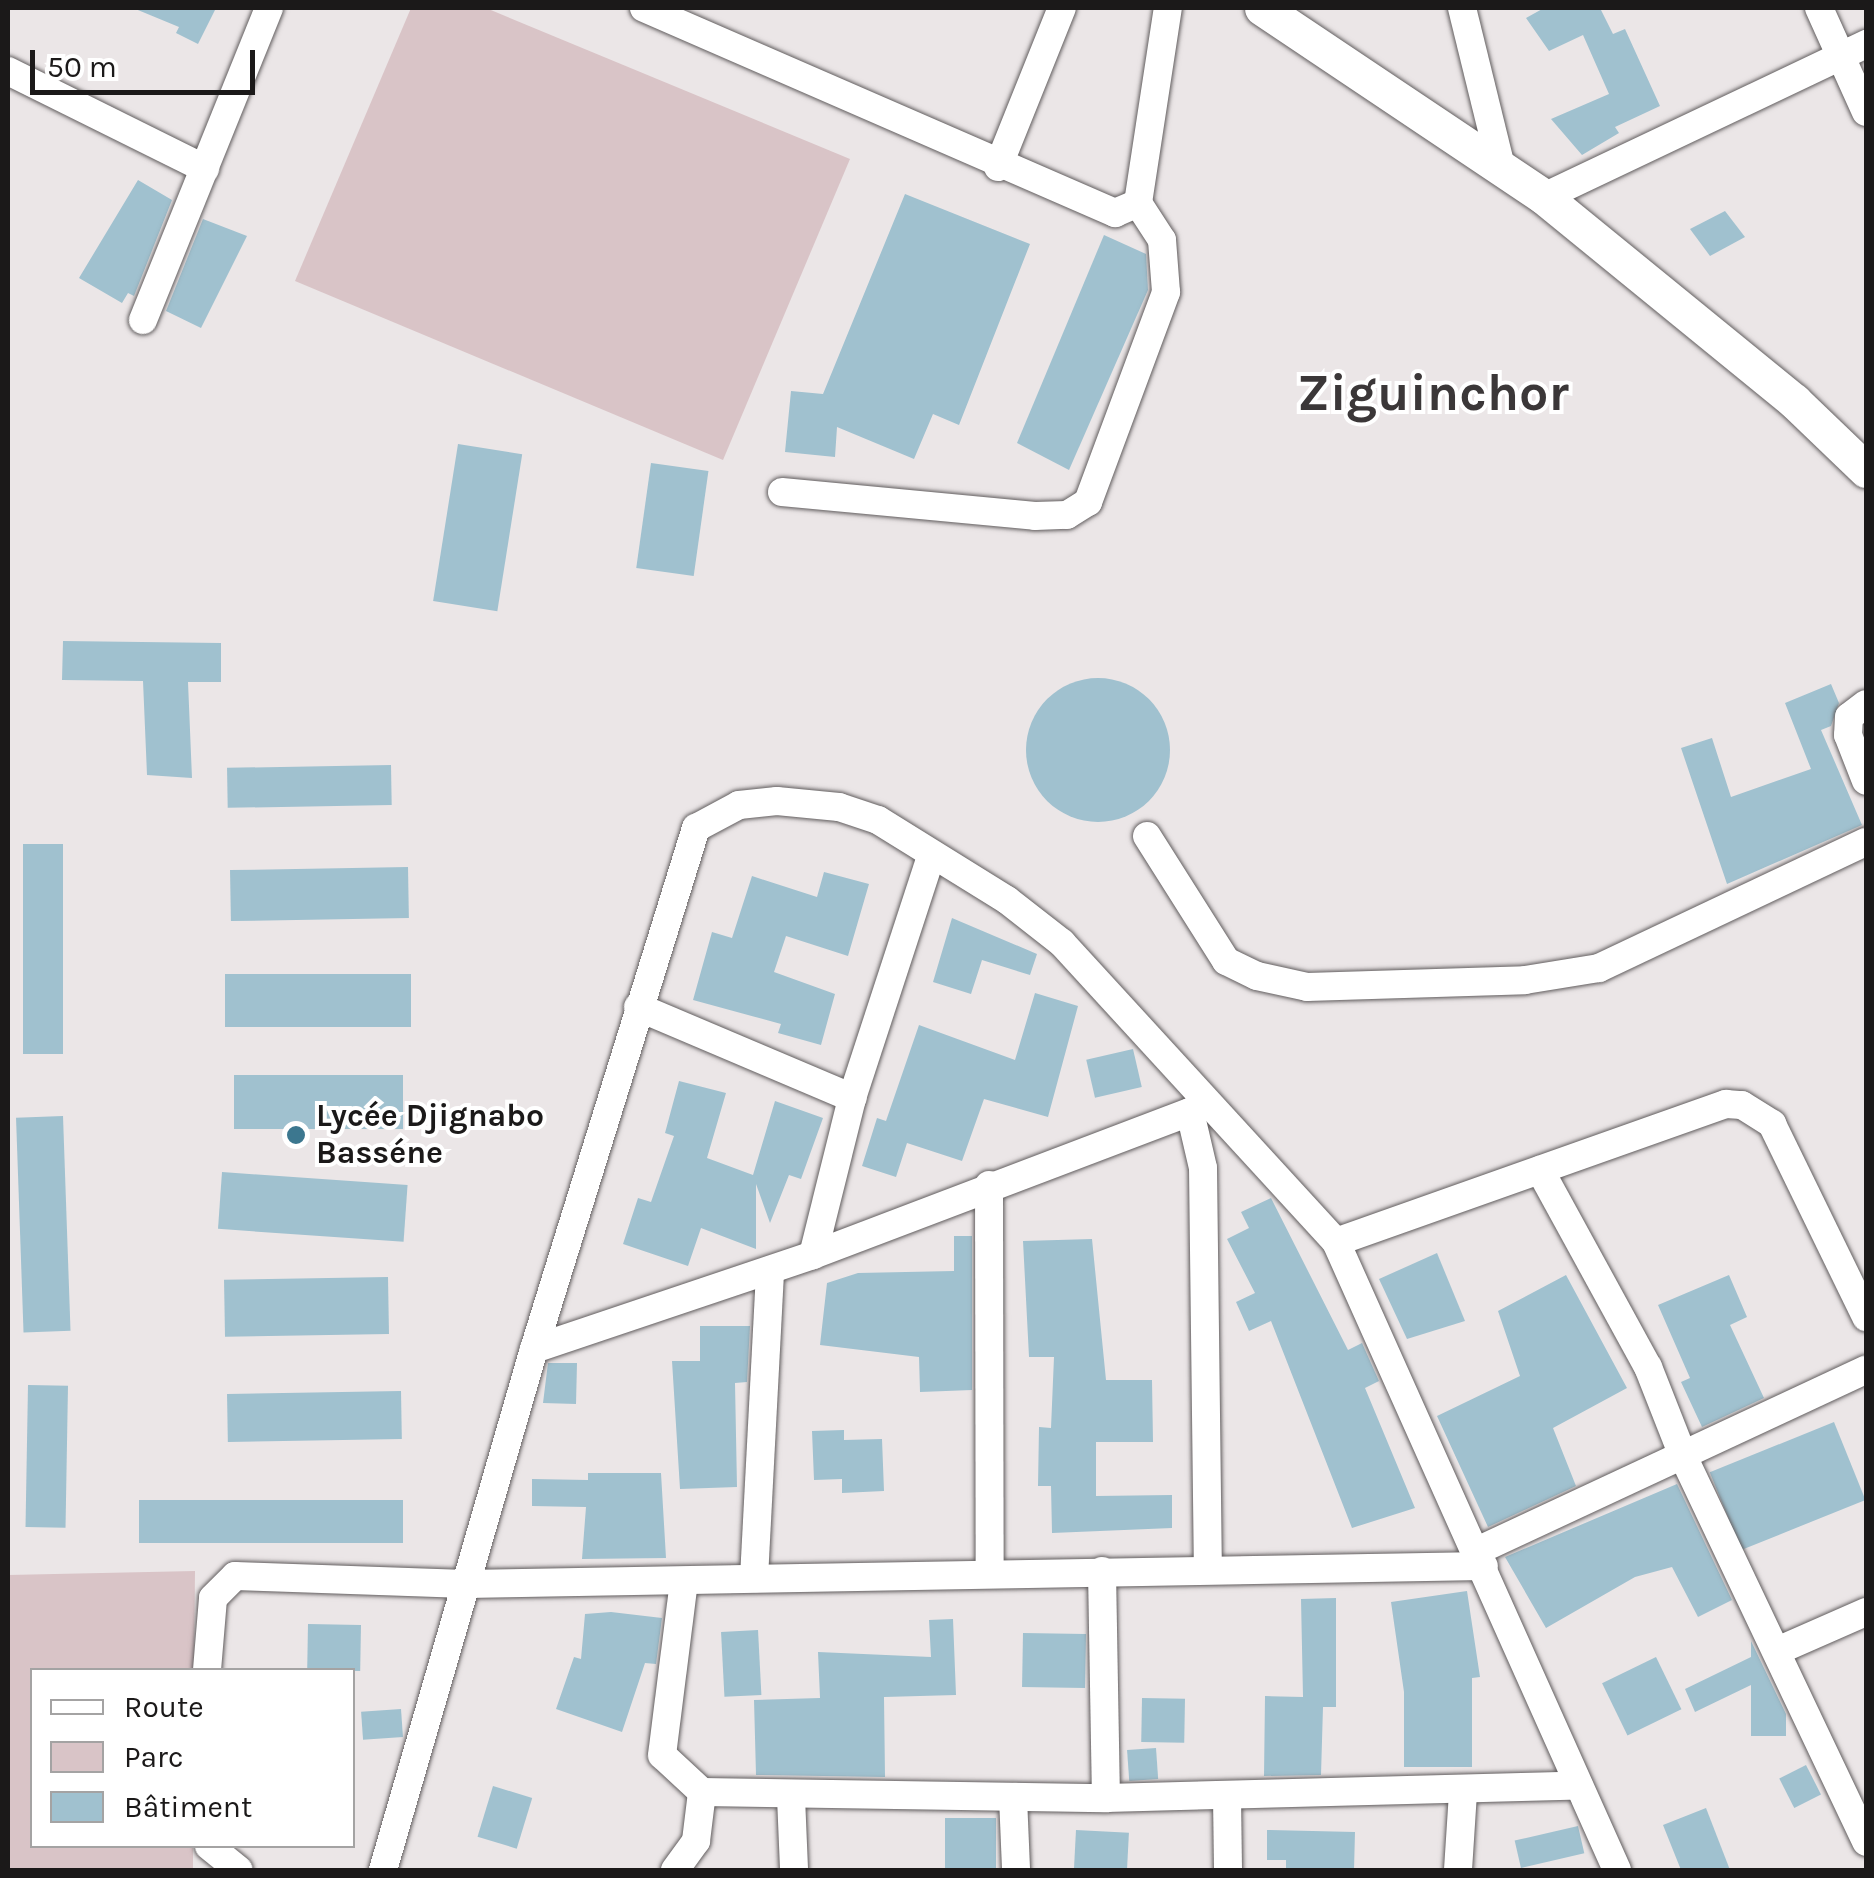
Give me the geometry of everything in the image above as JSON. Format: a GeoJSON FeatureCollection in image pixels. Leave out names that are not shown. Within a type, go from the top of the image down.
{"type":"FeatureCollection","features":[{"type":"Feature","properties":{"kind":"street"},"geometry":{"type":"LineString","coordinates":[[144,320],[269,8]]}},
{"type":"Feature","properties":{"kind":"street"},"geometry":{"type":"LineString","coordinates":[[644,8],[998,167],[1115,213],[1138,203]]}},
{"type":"Feature","properties":{"kind":"street"},"geometry":{"type":"LineString","coordinates":[[998,167],[1062,8]]}},
{"type":"Feature","properties":{"kind":"street"},"geometry":{"type":"LineString","coordinates":[[782,492],[1035,516],[1067,514],[1088,502],[1166,292],[1162,240],[1138,203],[1168,8]]}},
{"type":"Feature","properties":{"kind":"street"},"geometry":{"type":"LineString","coordinates":[[1262,8],[1544,197],[1794,401],[1866,470]]}},
{"type":"Feature","properties":{"kind":"street"},"geometry":{"type":"LineString","coordinates":[[1462,8],[1501,167]]}},
{"type":"Feature","properties":{"kind":"street"},"geometry":{"type":"LineString","coordinates":[[1819,8],[1854,50],[1866,112]]}},
{"type":"Feature","properties":{"kind":"street"},"geometry":{"type":"LineString","coordinates":[[1544,197],[1854,50]]}},
{"type":"Feature","properties":{"kind":"street"},"geometry":{"type":"LineString","coordinates":[[8,70],[205,169]]}},
{"type":"Feature","properties":{"kind":"street"},"geometry":{"type":"LineString","coordinates":[[1866,704],[1849,718],[1848,736],[1866,781]]}},
{"type":"Feature","properties":{"kind":"street"},"geometry":{"type":"LineString","coordinates":[[383,1870],[534,1349],[696,828],[739,805],[839,807],[878,820],[931,857],[1007,900],[1062,943],[1130,1011],[1199,1108],[1336,1242],[1617,1870]]}},
{"type":"Feature","properties":{"kind":"street"},"geometry":{"type":"LineString","coordinates":[[1147,836],[1226,961],[1257,976],[1307,987],[1525,980],[1599,968],[1866,842]]}},
{"type":"Feature","properties":{"kind":"street"},"geometry":{"type":"LineString","coordinates":[[813,1254],[852,1098],[931,857]]}},
{"type":"Feature","properties":{"kind":"street"},"geometry":{"type":"LineString","coordinates":[[638,1007],[852,1098]]}},
{"type":"Feature","properties":{"kind":"street"},"geometry":{"type":"LineString","coordinates":[[1336,1242],[1726,1104],[1754,1108],[1772,1124],[1866,1316]]}},
{"type":"Feature","properties":{"kind":"street"},"geometry":{"type":"LineString","coordinates":[[534,1349],[770,1270],[1199,1108]]}},
{"type":"Feature","properties":{"kind":"street"},"geometry":{"type":"LineString","coordinates":[[1199,1108],[1208,1568]]}},
{"type":"Feature","properties":{"kind":"street"},"geometry":{"type":"LineString","coordinates":[[1540,1170],[1609,1288],[1683,1456],[1866,1842]]}},
{"type":"Feature","properties":{"kind":"street"},"geometry":{"type":"LineString","coordinates":[[989,1185],[990,1574]]}},
{"type":"Feature","properties":{"kind":"street"},"geometry":{"type":"LineString","coordinates":[[754,1578],[770,1270]]}},
{"type":"Feature","properties":{"kind":"street"},"geometry":{"type":"LineString","coordinates":[[207,1668],[213,1598],[235,1576],[466,1584],[684,1582],[1480,1558],[1866,1370]]}},
{"type":"Feature","properties":{"kind":"street"},"geometry":{"type":"LineString","coordinates":[[1102,1571],[1106,1798]]}},
{"type":"Feature","properties":{"kind":"street"},"geometry":{"type":"LineString","coordinates":[[684,1582],[662,1755],[702,1792],[1106,1798],[1463,1792],[1578,1786]]}},
{"type":"Feature","properties":{"kind":"street"},"geometry":{"type":"LineString","coordinates":[[1777,1651],[1866,1612]]}},
{"type":"Feature","properties":{"kind":"street"},"geometry":{"type":"LineString","coordinates":[[675,1870],[696,1840],[702,1792]]}},
{"type":"Feature","properties":{"kind":"street"},"geometry":{"type":"LineString","coordinates":[[1458,1870],[1463,1792]]}},
{"type":"Feature","properties":{"kind":"street"},"geometry":{"type":"LineString","coordinates":[[791,1796],[794,1870]]}},
{"type":"Feature","properties":{"kind":"street"},"geometry":{"type":"LineString","coordinates":[[1013,1797],[1016,1870]]}},
{"type":"Feature","properties":{"kind":"street"},"geometry":{"type":"LineString","coordinates":[[1227,1797],[1228,1870]]}},
{"type":"Feature","properties":{"kind":"street"},"geometry":{"type":"LineString","coordinates":[[211,1848],[238,1870]]}},
{"type":"Feature","properties":{"kind":"green space"},"geometry":{"type":"Polygon","coordinates":[[[411,8],[486,8],[850,159],[723,460],[295,281],[411,8]]]}},
{"type":"Feature","properties":{"kind":"green space"},"geometry":{"type":"Polygon","coordinates":[[[195,1571],[194,1668],[30,1668],[30,1848],[193,1848],[193,1870],[8,1870],[8,1575],[195,1571]]]}},
{"type":"Feature","properties":{"kind":"building"},"geometry":{"type":"Polygon","coordinates":[[[133,8],[216,8],[198,44],[176,33],[179,27],[133,8]]]}},
{"type":"Feature","properties":{"kind":"building"},"geometry":{"type":"Polygon","coordinates":[[[1544,8],[1600,8],[1613,34],[1625,29],[1660,106],[1615,127],[1619,133],[1582,155],[1551,119],[1609,94],[1583,35],[1549,51],[1526,18],[1544,8]]]}},
{"type":"Feature","properties":{"kind":"building"},"geometry":{"type":"Polygon","coordinates":[[[138,180],[172,200],[134,296],[128,293],[122,303],[79,278],[138,180]]]}},
{"type":"Feature","properties":{"kind":"building"},"geometry":{"type":"Polygon","coordinates":[[[905,194],[1030,244],[959,425],[933,414],[914,459],[837,427],[835,457],[785,452],[791,391],[823,394],[905,194]]]}},
{"type":"Feature","properties":{"kind":"building"},"geometry":{"type":"Polygon","coordinates":[[[1725,211],[1745,237],[1710,256],[1690,229],[1725,211]]]}},
{"type":"Feature","properties":{"kind":"building"},"geometry":{"type":"Polygon","coordinates":[[[203,219],[247,236],[201,328],[166,311],[203,219]]]}},
{"type":"Feature","properties":{"kind":"building"},"geometry":{"type":"Polygon","coordinates":[[[1104,235],[1146,254],[1148,290],[1069,470],[1017,443],[1104,235]]]}},
{"type":"Feature","properties":{"kind":"building"},"geometry":{"type":"Polygon","coordinates":[[[458,444],[522,454],[497,611],[433,601],[458,444]]]}},
{"type":"Feature","properties":{"kind":"building"},"geometry":{"type":"Polygon","coordinates":[[[651,463],[708,471],[694,576],[636,568],[651,463]]]}},
{"type":"Feature","properties":{"kind":"building"},"geometry":{"type":"Polygon","coordinates":[[[63,641],[221,643],[221,682],[188,682],[192,778],[147,775],[143,681],[62,680],[63,641]]]}},
{"type":"Feature","properties":{"kind":"building"},"geometry":{"type":"Polygon","coordinates":[[[1098,678],[1126,683],[1149,699],[1165,722],[1170,750],[1165,778],[1149,801],[1126,817],[1098,822],[1070,817],[1047,801],[1031,778],[1026,750],[1031,722],[1047,699],[1070,683],[1098,678]]]}},
{"type":"Feature","properties":{"kind":"building"},"geometry":{"type":"Polygon","coordinates":[[[1831,684],[1839,703],[1831,726],[1821,730],[1862,825],[1727,884],[1681,748],[1712,738],[1731,797],[1811,769],[1785,703],[1831,684]]]}},
{"type":"Feature","properties":{"kind":"building"},"geometry":{"type":"Polygon","coordinates":[[[391,765],[392,805],[228,808],[227,768],[391,765]]]}},
{"type":"Feature","properties":{"kind":"building"},"geometry":{"type":"Polygon","coordinates":[[[23,844],[63,844],[63,1054],[23,1054],[23,844]]]}},
{"type":"Feature","properties":{"kind":"building"},"geometry":{"type":"Polygon","coordinates":[[[408,867],[409,918],[231,921],[230,870],[408,867]]]}},
{"type":"Feature","properties":{"kind":"building"},"geometry":{"type":"Polygon","coordinates":[[[824,872],[869,884],[848,956],[786,936],[774,972],[835,994],[821,1045],[778,1033],[781,1024],[693,1000],[712,932],[732,938],[752,876],[817,897],[824,872]]]}},
{"type":"Feature","properties":{"kind":"building"},"geometry":{"type":"Polygon","coordinates":[[[952,918],[1037,954],[1030,975],[982,960],[971,994],[933,982],[952,918]]]}},
{"type":"Feature","properties":{"kind":"building"},"geometry":{"type":"Polygon","coordinates":[[[225,974],[411,974],[411,1027],[225,1027],[225,974]]]}},
{"type":"Feature","properties":{"kind":"building"},"geometry":{"type":"Polygon","coordinates":[[[1035,993],[1078,1006],[1048,1117],[984,1099],[962,1161],[907,1143],[896,1177],[862,1166],[877,1118],[886,1121],[919,1025],[1015,1060],[1035,993]]]}},
{"type":"Feature","properties":{"kind":"building"},"geometry":{"type":"Polygon","coordinates":[[[1133,1049],[1142,1087],[1095,1098],[1086,1060],[1133,1049]]]}},
{"type":"Feature","properties":{"kind":"building"},"geometry":{"type":"Polygon","coordinates":[[[234,1075],[403,1075],[403,1129],[234,1129],[234,1075]]]}},
{"type":"Feature","properties":{"kind":"building"},"geometry":{"type":"Polygon","coordinates":[[[679,1081],[726,1093],[707,1158],[753,1175],[775,1101],[823,1118],[801,1179],[789,1175],[770,1223],[756,1184],[756,1249],[701,1228],[688,1266],[623,1244],[638,1198],[651,1202],[674,1136],[665,1133],[679,1081]]]}},
{"type":"Feature","properties":{"kind":"building"},"geometry":{"type":"Polygon","coordinates":[[[63,1116],[71,1331],[24,1333],[16,1118],[63,1116]]]}},
{"type":"Feature","properties":{"kind":"building"},"geometry":{"type":"Polygon","coordinates":[[[222,1172],[408,1185],[404,1242],[218,1229],[222,1172]]]}},
{"type":"Feature","properties":{"kind":"building"},"geometry":{"type":"Polygon","coordinates":[[[1271,1198],[1348,1350],[1362,1343],[1379,1381],[1365,1388],[1415,1508],[1352,1528],[1271,1321],[1249,1331],[1236,1302],[1255,1293],[1227,1239],[1249,1228],[1241,1212],[1271,1198]]]}},
{"type":"Feature","properties":{"kind":"building"},"geometry":{"type":"Polygon","coordinates":[[[954,1236],[972,1236],[972,1390],[920,1392],[919,1357],[820,1345],[827,1283],[858,1273],[954,1271],[954,1236]]]}},
{"type":"Feature","properties":{"kind":"building"},"geometry":{"type":"Polygon","coordinates":[[[1092,1239],[1106,1380],[1152,1380],[1153,1442],[1096,1442],[1096,1496],[1172,1495],[1172,1528],[1052,1533],[1051,1486],[1038,1486],[1039,1427],[1051,1428],[1054,1357],[1029,1357],[1023,1241],[1092,1239]]]}},
{"type":"Feature","properties":{"kind":"building"},"geometry":{"type":"Polygon","coordinates":[[[1437,1253],[1465,1321],[1407,1339],[1379,1279],[1437,1253]]]}},
{"type":"Feature","properties":{"kind":"building"},"geometry":{"type":"Polygon","coordinates":[[[1566,1275],[1627,1388],[1553,1428],[1576,1486],[1488,1527],[1437,1416],[1520,1376],[1498,1311],[1566,1275]]]}},
{"type":"Feature","properties":{"kind":"building"},"geometry":{"type":"Polygon","coordinates":[[[1729,1275],[1747,1317],[1730,1325],[1764,1398],[1702,1427],[1681,1382],[1690,1378],[1658,1305],[1729,1275]]]}},
{"type":"Feature","properties":{"kind":"building"},"geometry":{"type":"Polygon","coordinates":[[[388,1277],[389,1334],[225,1337],[224,1280],[388,1277]]]}},
{"type":"Feature","properties":{"kind":"building"},"geometry":{"type":"Polygon","coordinates":[[[700,1326],[750,1326],[747,1382],[735,1383],[737,1487],[680,1489],[672,1361],[700,1361],[700,1326]]]}},
{"type":"Feature","properties":{"kind":"building"},"geometry":{"type":"Polygon","coordinates":[[[548,1363],[577,1363],[576,1404],[543,1403],[548,1363]]]}},
{"type":"Feature","properties":{"kind":"building"},"geometry":{"type":"Polygon","coordinates":[[[28,1385],[68,1386],[66,1528],[26,1527],[28,1385]]]}},
{"type":"Feature","properties":{"kind":"building"},"geometry":{"type":"Polygon","coordinates":[[[401,1391],[402,1439],[228,1442],[227,1394],[401,1391]]]}},
{"type":"Feature","properties":{"kind":"building"},"geometry":{"type":"Polygon","coordinates":[[[1834,1422],[1865,1500],[1741,1550],[1710,1472],[1834,1422]]]}},
{"type":"Feature","properties":{"kind":"building"},"geometry":{"type":"Polygon","coordinates":[[[844,1430],[844,1440],[882,1439],[884,1491],[842,1493],[842,1479],[814,1480],[812,1431],[844,1430]]]}},
{"type":"Feature","properties":{"kind":"building"},"geometry":{"type":"Polygon","coordinates":[[[588,1473],[661,1473],[666,1558],[582,1559],[586,1507],[532,1506],[532,1479],[588,1480],[588,1473]]]}},
{"type":"Feature","properties":{"kind":"building"},"geometry":{"type":"Polygon","coordinates":[[[1677,1484],[1732,1600],[1698,1617],[1672,1567],[1635,1577],[1546,1628],[1505,1557],[1677,1484]]]}},
{"type":"Feature","properties":{"kind":"building"},"geometry":{"type":"Polygon","coordinates":[[[139,1500],[403,1500],[403,1543],[139,1543],[139,1500]]]}},
{"type":"Feature","properties":{"kind":"building"},"geometry":{"type":"Polygon","coordinates":[[[1467,1591],[1480,1677],[1472,1678],[1472,1767],[1404,1767],[1404,1692],[1391,1602],[1467,1591]]]}},
{"type":"Feature","properties":{"kind":"building"},"geometry":{"type":"Polygon","coordinates":[[[1336,1598],[1336,1707],[1323,1707],[1321,1775],[1264,1776],[1265,1696],[1303,1697],[1301,1599],[1336,1598]]]}},
{"type":"Feature","properties":{"kind":"building"},"geometry":{"type":"Polygon","coordinates":[[[611,1612],[662,1618],[656,1664],[645,1663],[622,1732],[556,1709],[574,1657],[581,1659],[585,1614],[611,1612]]]}},
{"type":"Feature","properties":{"kind":"building"},"geometry":{"type":"Polygon","coordinates":[[[953,1619],[956,1695],[884,1697],[885,1777],[756,1775],[754,1700],[820,1698],[818,1652],[931,1657],[929,1620],[953,1619]]]}},
{"type":"Feature","properties":{"kind":"building"},"geometry":{"type":"Polygon","coordinates":[[[308,1624],[361,1625],[360,1671],[307,1668],[308,1624]]]}},
{"type":"Feature","properties":{"kind":"building"},"geometry":{"type":"Polygon","coordinates":[[[758,1630],[761,1695],[724,1697],[721,1632],[758,1630]]]}},
{"type":"Feature","properties":{"kind":"building"},"geometry":{"type":"Polygon","coordinates":[[[1023,1633],[1086,1634],[1085,1688],[1022,1687],[1023,1633]]]}},
{"type":"Feature","properties":{"kind":"building"},"geometry":{"type":"Polygon","coordinates":[[[1751,1641],[1786,1714],[1786,1736],[1751,1736],[1751,1685],[1695,1712],[1685,1689],[1751,1657],[1751,1641]]]}},
{"type":"Feature","properties":{"kind":"building"},"geometry":{"type":"Polygon","coordinates":[[[1656,1657],[1681,1709],[1627,1735],[1602,1683],[1656,1657]]]}},
{"type":"Feature","properties":{"kind":"building"},"geometry":{"type":"Polygon","coordinates":[[[1142,1698],[1185,1699],[1184,1743],[1141,1742],[1142,1698]]]}},
{"type":"Feature","properties":{"kind":"building"},"geometry":{"type":"Polygon","coordinates":[[[401,1709],[403,1737],[363,1740],[361,1712],[401,1709]]]}},
{"type":"Feature","properties":{"kind":"building"},"geometry":{"type":"Polygon","coordinates":[[[1156,1748],[1158,1779],[1129,1781],[1127,1750],[1156,1748]]]}},
{"type":"Feature","properties":{"kind":"building"},"geometry":{"type":"Polygon","coordinates":[[[1806,1765],[1821,1794],[1794,1808],[1779,1779],[1806,1765]]]}},
{"type":"Feature","properties":{"kind":"building"},"geometry":{"type":"Polygon","coordinates":[[[493,1786],[532,1798],[517,1849],[478,1837],[493,1786]]]}},
{"type":"Feature","properties":{"kind":"building"},"geometry":{"type":"Polygon","coordinates":[[[1706,1808],[1730,1870],[1681,1870],[1663,1825],[1706,1808]]]}},
{"type":"Feature","properties":{"kind":"building"},"geometry":{"type":"Polygon","coordinates":[[[945,1818],[996,1818],[996,1870],[945,1870],[945,1818]]]}},
{"type":"Feature","properties":{"kind":"building"},"geometry":{"type":"Polygon","coordinates":[[[1578,1826],[1584,1853],[1521,1868],[1515,1841],[1578,1826]]]}},
{"type":"Feature","properties":{"kind":"building"},"geometry":{"type":"Polygon","coordinates":[[[1076,1830],[1129,1833],[1127,1870],[1074,1870],[1076,1830]]]}},
{"type":"Feature","properties":{"kind":"building"},"geometry":{"type":"Polygon","coordinates":[[[1267,1830],[1355,1832],[1354,1870],[1286,1870],[1286,1860],[1267,1860],[1267,1830]]]}},
{"type":"Feature","properties":{"kind":"place","name":"Lycée Djignabo Basséne"},"geometry":{"type":"Point","coordinates":[296,1135]}},
{"type":"Feature","properties":{"kind":"district","name":"Ziguinchor"},"geometry":{"type":"Point","coordinates":[1433,393]}}]}
